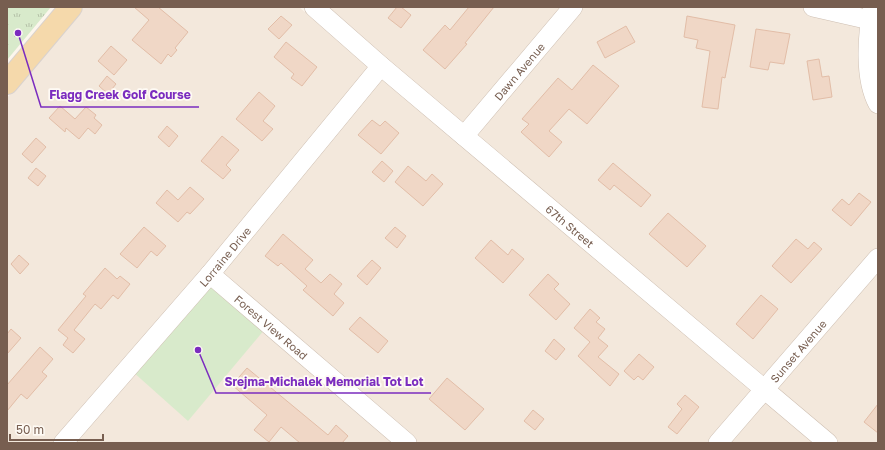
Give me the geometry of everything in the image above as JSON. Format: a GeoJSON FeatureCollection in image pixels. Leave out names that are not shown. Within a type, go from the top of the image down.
{"type":"FeatureCollection","features":[{"type":"Feature","properties":{"kind":"main road"},"geometry":{"type":"LineString","coordinates":[[7,83],[71,7]]}},
{"type":"Feature","properties":{"kind":"street","name":"67th Street"},"geometry":{"type":"LineString","coordinates":[[314,7],[381,66],[828,443]]}},
{"type":"Feature","properties":{"kind":"street","name":"Dawn Avenue"},"geometry":{"type":"LineString","coordinates":[[464,136],[573,7]]}},
{"type":"Feature","properties":{"kind":"street"},"geometry":{"type":"LineString","coordinates":[[813,7],[872,14],[868,65],[874,97],[878,104]]}},
{"type":"Feature","properties":{"kind":"street","name":"Lorraine Drive"},"geometry":{"type":"LineString","coordinates":[[63,443],[210,274],[381,66]]}},
{"type":"Feature","properties":{"kind":"street","name":"Sunset Avenue"},"geometry":{"type":"LineString","coordinates":[[718,443],[878,258]]}},
{"type":"Feature","properties":{"kind":"street","name":"Forest View Road"},"geometry":{"type":"LineString","coordinates":[[210,274],[406,443]]}},
{"type":"Feature","properties":{"kind":"shaded area"},"geometry":{"type":"Polygon","coordinates":[[[84,7],[299,7],[313,19],[323,7],[878,7],[878,443],[7,443],[7,98],[84,7]]]}},
{"type":"Feature","properties":{"kind":"green space"},"geometry":{"type":"Polygon","coordinates":[[[7,7],[51,7],[7,60],[7,7]]]}},
{"type":"Feature","properties":{"kind":"green space"},"geometry":{"type":"Polygon","coordinates":[[[212,285],[265,329],[188,421],[132,371],[212,285]]]}},
{"type":"Feature","properties":{"kind":"building"},"geometry":{"type":"Polygon","coordinates":[[[134,7],[158,7],[188,32],[175,48],[177,50],[171,57],[168,54],[161,64],[132,40],[149,20],[134,7]]]}},
{"type":"Feature","properties":{"kind":"building"},"geometry":{"type":"Polygon","coordinates":[[[397,7],[401,7],[411,15],[401,28],[388,18],[397,7]]]}},
{"type":"Feature","properties":{"kind":"building"},"geometry":{"type":"Polygon","coordinates":[[[469,7],[494,7],[465,43],[467,44],[445,69],[423,50],[445,25],[450,30],[469,7]]]}},
{"type":"Feature","properties":{"kind":"building"},"geometry":{"type":"Polygon","coordinates":[[[281,16],[292,25],[279,39],[268,29],[281,16]]]}},
{"type":"Feature","properties":{"kind":"building"},"geometry":{"type":"Polygon","coordinates":[[[687,16],[735,25],[725,78],[722,77],[718,109],[702,107],[710,51],[696,48],[698,40],[684,37],[687,16]]]}},
{"type":"Feature","properties":{"kind":"building"},"geometry":{"type":"Polygon","coordinates":[[[626,26],[635,42],[605,58],[597,42],[626,26]]]}},
{"type":"Feature","properties":{"kind":"building"},"geometry":{"type":"Polygon","coordinates":[[[756,29],[790,34],[784,64],[770,62],[768,70],[750,67],[756,29]]]}},
{"type":"Feature","properties":{"kind":"building"},"geometry":{"type":"Polygon","coordinates":[[[286,42],[317,67],[302,86],[291,78],[294,74],[274,57],[286,42]]]}},
{"type":"Feature","properties":{"kind":"building"},"geometry":{"type":"Polygon","coordinates":[[[111,46],[127,60],[114,75],[98,61],[111,46]]]}},
{"type":"Feature","properties":{"kind":"building"},"geometry":{"type":"Polygon","coordinates":[[[819,59],[822,77],[829,76],[832,97],[813,100],[807,61],[819,59]]]}},
{"type":"Feature","properties":{"kind":"building"},"geometry":{"type":"Polygon","coordinates":[[[593,65],[619,86],[587,124],[569,109],[549,131],[562,142],[549,157],[521,132],[529,124],[522,119],[558,78],[572,90],[593,65]]]}},
{"type":"Feature","properties":{"kind":"building"},"geometry":{"type":"Polygon","coordinates":[[[107,76],[116,84],[108,94],[99,86],[107,76]]]}},
{"type":"Feature","properties":{"kind":"building"},"geometry":{"type":"Polygon","coordinates":[[[259,92],[275,106],[263,121],[273,129],[262,141],[236,119],[259,92]]]}},
{"type":"Feature","properties":{"kind":"building"},"geometry":{"type":"Polygon","coordinates":[[[60,106],[75,119],[86,107],[96,115],[94,118],[102,125],[95,134],[88,128],[79,139],[66,128],[65,132],[49,118],[60,106]]]}},
{"type":"Feature","properties":{"kind":"building"},"geometry":{"type":"Polygon","coordinates":[[[372,120],[380,126],[385,121],[399,133],[381,154],[358,135],[372,120]]]}},
{"type":"Feature","properties":{"kind":"building"},"geometry":{"type":"Polygon","coordinates":[[[167,126],[178,136],[169,147],[158,137],[167,126]]]}},
{"type":"Feature","properties":{"kind":"building"},"geometry":{"type":"Polygon","coordinates":[[[222,136],[239,150],[226,165],[231,170],[223,179],[201,161],[222,136]]]}},
{"type":"Feature","properties":{"kind":"building"},"geometry":{"type":"Polygon","coordinates":[[[36,138],[46,147],[32,163],[22,154],[36,138]]]}},
{"type":"Feature","properties":{"kind":"building"},"geometry":{"type":"Polygon","coordinates":[[[382,161],[393,171],[384,182],[372,172],[382,161]]]}},
{"type":"Feature","properties":{"kind":"building"},"geometry":{"type":"Polygon","coordinates":[[[613,163],[651,195],[641,207],[614,185],[610,190],[598,180],[613,163]]]}},
{"type":"Feature","properties":{"kind":"building"},"geometry":{"type":"Polygon","coordinates":[[[408,166],[426,181],[432,174],[443,184],[423,206],[395,182],[408,166]]]}},
{"type":"Feature","properties":{"kind":"building"},"geometry":{"type":"Polygon","coordinates":[[[36,168],[46,176],[38,186],[28,178],[36,168]]]}},
{"type":"Feature","properties":{"kind":"building"},"geometry":{"type":"Polygon","coordinates":[[[190,187],[204,199],[190,214],[187,212],[178,222],[156,203],[167,190],[178,200],[190,187]]]}},
{"type":"Feature","properties":{"kind":"building"},"geometry":{"type":"Polygon","coordinates":[[[859,193],[871,202],[851,226],[832,210],[842,199],[849,205],[859,193]]]}},
{"type":"Feature","properties":{"kind":"building"},"geometry":{"type":"Polygon","coordinates":[[[668,213],[706,246],[687,267],[649,234],[668,213]]]}},
{"type":"Feature","properties":{"kind":"building"},"geometry":{"type":"Polygon","coordinates":[[[144,227],[166,246],[157,256],[151,251],[137,268],[120,254],[144,227]]]}},
{"type":"Feature","properties":{"kind":"building"},"geometry":{"type":"Polygon","coordinates":[[[395,227],[406,236],[397,248],[385,238],[395,227]]]}},
{"type":"Feature","properties":{"kind":"building"},"geometry":{"type":"Polygon","coordinates":[[[283,234],[313,260],[305,269],[321,283],[330,274],[342,284],[334,294],[344,303],[333,316],[303,290],[307,286],[281,263],[278,266],[265,256],[283,234]]]}},
{"type":"Feature","properties":{"kind":"building"},"geometry":{"type":"Polygon","coordinates":[[[796,239],[808,249],[814,242],[822,249],[791,283],[772,266],[796,239]]]}},
{"type":"Feature","properties":{"kind":"building"},"geometry":{"type":"Polygon","coordinates":[[[491,240],[508,255],[512,249],[524,259],[503,283],[475,258],[491,240]]]}},
{"type":"Feature","properties":{"kind":"building"},"geometry":{"type":"Polygon","coordinates":[[[19,255],[29,264],[20,274],[11,264],[19,255]]]}},
{"type":"Feature","properties":{"kind":"building"},"geometry":{"type":"Polygon","coordinates":[[[372,260],[381,268],[367,285],[357,276],[372,260]]]}},
{"type":"Feature","properties":{"kind":"building"},"geometry":{"type":"Polygon","coordinates":[[[105,268],[117,279],[120,276],[130,284],[118,299],[113,295],[101,309],[95,304],[74,330],[85,339],[73,353],[63,345],[68,338],[58,330],[86,296],[83,294],[105,268]]]}},
{"type":"Feature","properties":{"kind":"building"},"geometry":{"type":"Polygon","coordinates":[[[548,274],[559,284],[554,289],[570,304],[556,320],[529,295],[548,274]]]}},
{"type":"Feature","properties":{"kind":"building"},"geometry":{"type":"Polygon","coordinates":[[[761,295],[778,309],[753,339],[736,324],[761,295]]]}},
{"type":"Feature","properties":{"kind":"building"},"geometry":{"type":"Polygon","coordinates":[[[590,309],[600,318],[596,322],[605,329],[598,338],[608,346],[598,357],[619,374],[610,386],[578,356],[590,342],[574,328],[590,309]]]}},
{"type":"Feature","properties":{"kind":"building"},"geometry":{"type":"Polygon","coordinates":[[[360,317],[388,341],[378,353],[349,329],[360,317]]]}},
{"type":"Feature","properties":{"kind":"building"},"geometry":{"type":"Polygon","coordinates":[[[11,329],[21,338],[7,354],[7,334],[11,329]]]}},
{"type":"Feature","properties":{"kind":"building"},"geometry":{"type":"Polygon","coordinates":[[[554,339],[565,349],[556,360],[545,351],[554,339]]]}},
{"type":"Feature","properties":{"kind":"building"},"geometry":{"type":"Polygon","coordinates":[[[40,347],[53,359],[42,372],[47,376],[27,399],[21,394],[7,411],[7,385],[40,347]]]}},
{"type":"Feature","properties":{"kind":"building"},"geometry":{"type":"Polygon","coordinates":[[[639,354],[654,367],[643,380],[638,376],[634,380],[624,371],[639,354]]]}},
{"type":"Feature","properties":{"kind":"building"},"geometry":{"type":"Polygon","coordinates":[[[247,368],[328,435],[336,425],[348,436],[342,443],[300,443],[281,427],[269,442],[254,430],[267,415],[232,385],[247,368]]]}},
{"type":"Feature","properties":{"kind":"building"},"geometry":{"type":"Polygon","coordinates":[[[447,378],[484,409],[465,430],[429,399],[447,378]]]}},
{"type":"Feature","properties":{"kind":"building"},"geometry":{"type":"Polygon","coordinates":[[[685,395],[699,407],[677,434],[668,427],[682,409],[677,404],[685,395]]]}},
{"type":"Feature","properties":{"kind":"building"},"geometry":{"type":"Polygon","coordinates":[[[878,404],[878,433],[864,422],[878,404]]]}},
{"type":"Feature","properties":{"kind":"building"},"geometry":{"type":"Polygon","coordinates":[[[533,410],[544,419],[535,430],[524,421],[533,410]]]}},
{"type":"Feature","properties":{"kind":"place","name":"Flagg Creek Golf Course"},"geometry":{"type":"Point","coordinates":[18,33]}},
{"type":"Feature","properties":{"kind":"place","name":"Srejma-Michalek Memorial Tot Lot"},"geometry":{"type":"Point","coordinates":[198,350]}}]}
